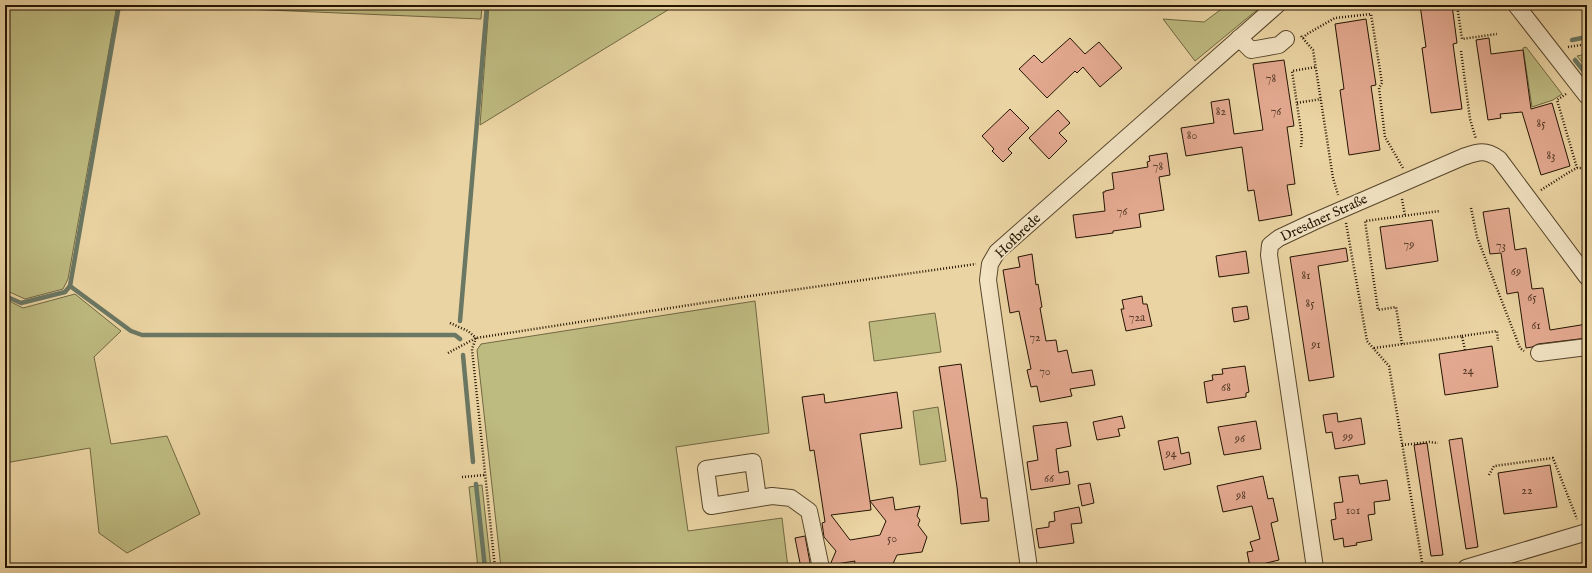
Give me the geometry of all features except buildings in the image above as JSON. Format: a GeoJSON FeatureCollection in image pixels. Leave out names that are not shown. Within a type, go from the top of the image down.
{"type":"FeatureCollection","features":[{"type":"Feature","properties":{"kind":"street","name":"Hofbrede"},"geometry":{"type":"LineString","coordinates":[[1029,568],[988,280],[990,264],[997,252],[1277,5]]}},
{"type":"Feature","properties":{"kind":"street"},"geometry":{"type":"LineString","coordinates":[[1516,5],[1587,96]]}},
{"type":"Feature","properties":{"kind":"street"},"geometry":{"type":"LineString","coordinates":[[1240,38],[1251,50],[1279,45],[1292,36]]}},
{"type":"Feature","properties":{"kind":"street"},"geometry":{"type":"LineString","coordinates":[[1479,151],[1491,154],[1499,159],[1587,277]]}},
{"type":"Feature","properties":{"kind":"street","name":"Dresdner Straße"},"geometry":{"type":"LineString","coordinates":[[1315,568],[1269,255],[1270,245],[1279,238],[1342,209],[1479,151]]}},
{"type":"Feature","properties":{"kind":"street"},"geometry":{"type":"LineString","coordinates":[[1539,353],[1587,347]]}},
{"type":"Feature","properties":{"kind":"street"},"geometry":{"type":"LineString","coordinates":[[758,498],[772,496],[791,498],[809,511],[821,568]]}},
{"type":"Feature","properties":{"kind":"street"},"geometry":{"type":"LineString","coordinates":[[1466,568],[1496,563],[1585,532]]}},
{"type":"Feature","properties":{"kind":"path"},"geometry":{"type":"LineString","coordinates":[[1457,5],[1462,39],[1497,34]]}},
{"type":"Feature","properties":{"kind":"path"},"geometry":{"type":"LineString","coordinates":[[1303,38],[1307,34],[1335,18],[1371,14],[1382,83],[1379,88],[1385,137],[1402,164],[1409,180]]}},
{"type":"Feature","properties":{"kind":"path"},"geometry":{"type":"LineString","coordinates":[[1292,36],[1303,38],[1314,50],[1333,178],[1342,209],[1367,341],[1389,366],[1423,568]]}},
{"type":"Feature","properties":{"kind":"path"},"geometry":{"type":"LineString","coordinates":[[1461,51],[1470,119],[1479,151]]}},
{"type":"Feature","properties":{"kind":"path"},"geometry":{"type":"LineString","coordinates":[[1301,147],[1302,137],[1292,71],[1316,67]]}},
{"type":"Feature","properties":{"kind":"path"},"geometry":{"type":"LineString","coordinates":[[1571,91],[1557,100],[1577,168]]}},
{"type":"Feature","properties":{"kind":"path"},"geometry":{"type":"LineString","coordinates":[[1297,103],[1321,99]]}},
{"type":"Feature","properties":{"kind":"path"},"geometry":{"type":"LineString","coordinates":[[1529,198],[1577,168],[1587,168]]}},
{"type":"Feature","properties":{"kind":"path"},"geometry":{"type":"LineString","coordinates":[[1471,208],[1477,237],[1520,348],[1525,351],[1535,350],[1539,353]]}},
{"type":"Feature","properties":{"kind":"path"},"geometry":{"type":"LineString","coordinates":[[1402,344],[1396,307],[1378,310],[1365,221],[1440,211]]}},
{"type":"Feature","properties":{"kind":"path"},"geometry":{"type":"LineString","coordinates":[[448,353],[476,338],[737,298],[982,263],[990,264]]}},
{"type":"Feature","properties":{"kind":"path"},"geometry":{"type":"LineString","coordinates":[[450,323],[468,331],[476,338]]}},
{"type":"Feature","properties":{"kind":"path"},"geometry":{"type":"LineString","coordinates":[[1374,348],[1497,331],[1498,341]]}},
{"type":"Feature","properties":{"kind":"path"},"geometry":{"type":"LineString","coordinates":[[1462,336],[1465,350]]}},
{"type":"Feature","properties":{"kind":"path"},"geometry":{"type":"LineString","coordinates":[[476,338],[472,349],[495,568]]}},
{"type":"Feature","properties":{"kind":"path"},"geometry":{"type":"LineString","coordinates":[[1402,445],[1429,442],[1438,443]]}},
{"type":"Feature","properties":{"kind":"path"},"geometry":{"type":"LineString","coordinates":[[1489,476],[1494,466],[1553,458],[1585,532]]}},
{"type":"Feature","properties":{"kind":"path"},"geometry":{"type":"LineString","coordinates":[[462,477],[485,475]]}},
{"type":"Feature","properties":{"kind":"shaded area"},"geometry":{"type":"Polygon","coordinates":[[[5,5],[117,5],[68,279],[63,289],[25,299],[5,290],[5,5]]]}},
{"type":"Feature","properties":{"kind":"shaded area"},"geometry":{"type":"Polygon","coordinates":[[[149,5],[482,5],[481,19],[149,5]]]}},
{"type":"Feature","properties":{"kind":"shaded area"},"geometry":{"type":"Polygon","coordinates":[[[489,5],[676,5],[480,125],[489,5]]]}},
{"type":"Feature","properties":{"kind":"shaded area"},"geometry":{"type":"Polygon","coordinates":[[[1227,5],[1263,5],[1195,61],[1163,19],[1204,22],[1227,5]]]}},
{"type":"Feature","properties":{"kind":"shaded area"},"geometry":{"type":"Polygon","coordinates":[[[1526,47],[1562,94],[1553,100],[1532,107],[1523,48],[1526,47]]]}},
{"type":"Feature","properties":{"kind":"shaded area"},"geometry":{"type":"Polygon","coordinates":[[[1587,54],[1587,68],[1577,56],[1587,54]]]}},
{"type":"Feature","properties":{"kind":"shaded area"},"geometry":{"type":"Polygon","coordinates":[[[75,294],[121,331],[94,357],[111,444],[167,436],[200,514],[127,553],[99,533],[90,448],[5,463],[5,299],[23,308],[75,294]]]}},
{"type":"Feature","properties":{"kind":"shaded area"},"geometry":{"type":"Polygon","coordinates":[[[755,301],[769,433],[676,447],[688,531],[782,518],[788,568],[501,568],[477,350],[481,344],[755,301]]]}},
{"type":"Feature","properties":{"kind":"shaded area"},"geometry":{"type":"Polygon","coordinates":[[[935,313],[941,352],[874,361],[869,322],[935,313]]]}},
{"type":"Feature","properties":{"kind":"shaded area"},"geometry":{"type":"Polygon","coordinates":[[[938,407],[946,461],[920,465],[913,411],[938,407]]]}},
{"type":"Feature","properties":{"kind":"shaded area"},"geometry":{"type":"Polygon","coordinates":[[[482,485],[491,568],[478,568],[469,487],[482,485]]]}},
{"type":"Feature","properties":{"kind":"waterway"},"geometry":{"type":"LineString","coordinates":[[5,296],[21,303],[65,292],[70,286],[119,5]]}},
{"type":"Feature","properties":{"kind":"waterway"},"geometry":{"type":"LineString","coordinates":[[460,321],[487,5]]}},
{"type":"Feature","properties":{"kind":"waterway"},"geometry":{"type":"LineString","coordinates":[[1572,40],[1587,37]]}},
{"type":"Feature","properties":{"kind":"waterway"},"geometry":{"type":"LineString","coordinates":[[1575,60],[1587,75]]}},
{"type":"Feature","properties":{"kind":"waterway"},"geometry":{"type":"LineString","coordinates":[[70,286],[131,331],[142,335],[455,335],[460,339]]}},
{"type":"Feature","properties":{"kind":"waterway"},"geometry":{"type":"LineString","coordinates":[[463,355],[473,462]]}},
{"type":"Feature","properties":{"kind":"waterway"},"geometry":{"type":"LineString","coordinates":[[476,484],[485,568]]}}]}
